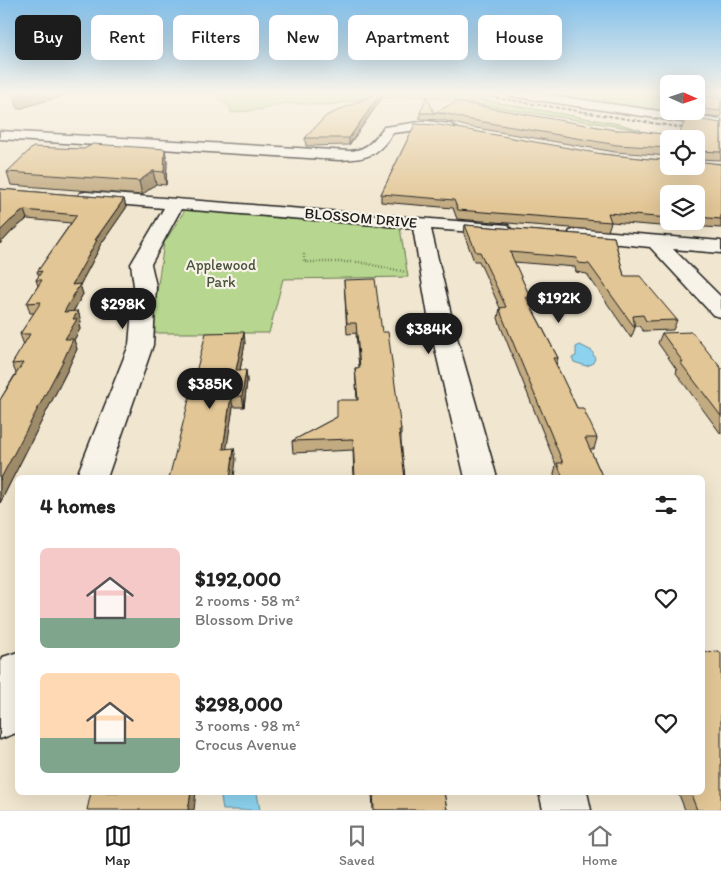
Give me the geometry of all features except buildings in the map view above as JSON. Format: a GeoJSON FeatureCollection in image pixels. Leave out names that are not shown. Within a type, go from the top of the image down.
{"type":"FeatureCollection","features":[{"type":"Feature","properties":{"kind":"street"},"geometry":{"type":"LineString","coordinates":[[0,134],[361,156],[372,152],[388,131]]}},
{"type":"Feature","properties":{"kind":"street"},"geometry":{"type":"LineString","coordinates":[[459,131],[463,132]]}},
{"type":"Feature","properties":{"kind":"street","name":"BLOSSOM DRIVE"},"geometry":{"type":"LineString","coordinates":[[68,195],[519,231]]}},
{"type":"Feature","properties":{"kind":"street"},"geometry":{"type":"LineString","coordinates":[[92,475],[141,345],[145,286],[141,264],[176,203]]}},
{"type":"Feature","properties":{"kind":"street"},"geometry":{"type":"LineString","coordinates":[[421,223],[442,327],[480,475]]}},
{"type":"Feature","properties":{"kind":"street"},"geometry":{"type":"LineString","coordinates":[[558,234],[721,247]]}},
{"type":"Feature","properties":{"kind":"street"},"geometry":{"type":"LineString","coordinates":[[656,242],[721,310]]}},
{"type":"Feature","properties":{"kind":"street"},"geometry":{"type":"LineString","coordinates":[[0,717],[15,679]]}},
{"type":"Feature","properties":{"kind":"street"},"geometry":{"type":"LineString","coordinates":[[564,795],[567,810]]}},
{"type":"Feature","properties":{"kind":"path"},"geometry":{"type":"LineString","coordinates":[[304,254],[304,262],[359,262],[406,272],[431,274]]}},
{"type":"Feature","properties":{"kind":"green space","name":"Applewood Park"},"geometry":{"type":"Polygon","coordinates":[[[185,210],[400,228],[408,277],[283,279],[269,333],[151,333],[164,243],[185,210]]]}},
{"type":"Feature","properties":{"kind":"water"},"geometry":{"type":"Polygon","coordinates":[[[580,345],[592,351],[595,359],[592,364],[586,366],[574,362],[572,358],[576,356],[576,347],[580,345]]]}},
{"type":"Feature","properties":{"kind":"water"},"geometry":{"type":"Polygon","coordinates":[[[223,795],[257,795],[260,810],[223,810],[221,797],[223,795]]]}},
{"type":"Feature","properties":{"kind":"railway"},"geometry":{"type":"LineString","coordinates":[[701,131],[721,134]]}}]}
